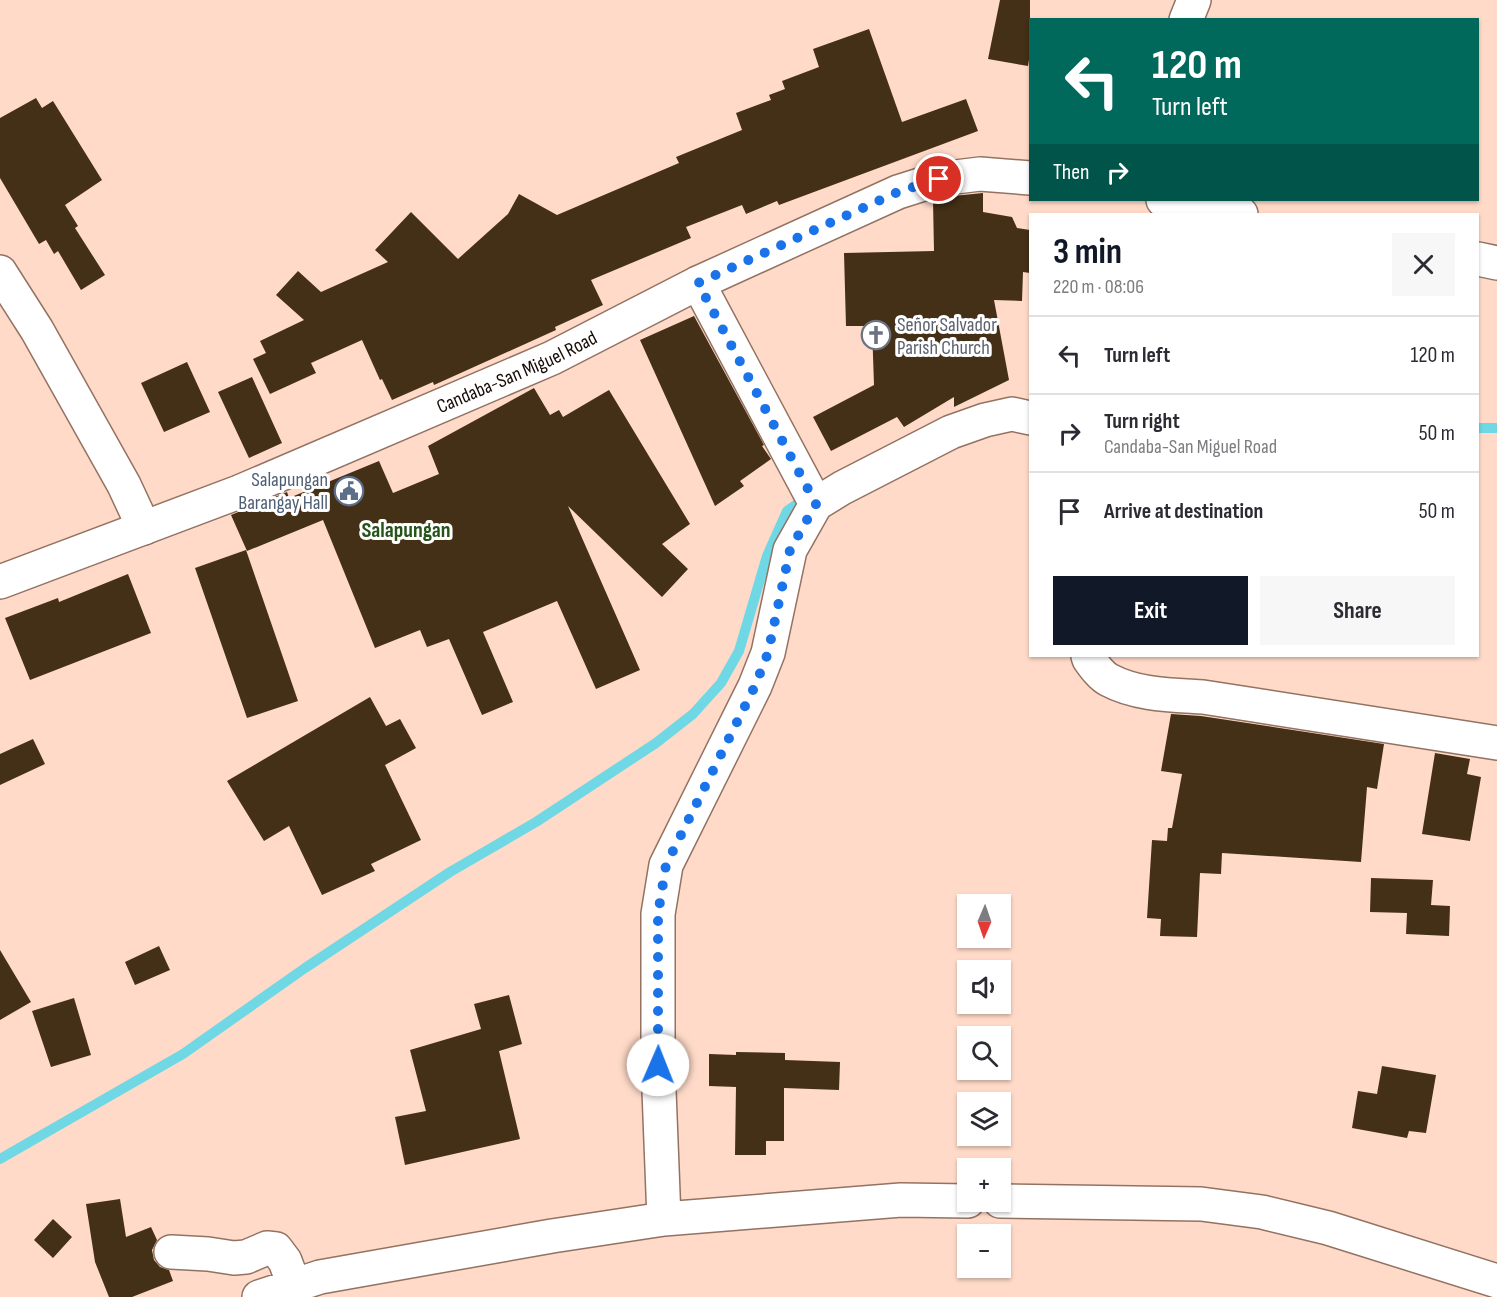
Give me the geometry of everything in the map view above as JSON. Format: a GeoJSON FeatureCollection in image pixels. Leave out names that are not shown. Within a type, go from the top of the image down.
{"type":"FeatureCollection","features":[{"type":"Feature","properties":{"kind":"street"},"geometry":{"type":"LineString","coordinates":[[1187,18],[1194,0]]}},
{"type":"Feature","properties":{"kind":"street","name":"Candaba-San Miguel Road"},"geometry":{"type":"LineString","coordinates":[[0,582],[239,492],[552,358],[698,283],[898,192],[939,179],[980,174],[1029,178]]}},
{"type":"Feature","properties":{"kind":"street"},"geometry":{"type":"LineString","coordinates":[[1169,201],[1235,213]]}},
{"type":"Feature","properties":{"kind":"street"},"geometry":{"type":"LineString","coordinates":[[1479,259],[1497,263]]}},
{"type":"Feature","properties":{"kind":"street"},"geometry":{"type":"LineString","coordinates":[[0,272],[37,330],[124,485],[144,528]]}},
{"type":"Feature","properties":{"kind":"street"},"geometry":{"type":"LineString","coordinates":[[664,1219],[658,1065],[658,914],[666,865],[755,686],[768,653],[790,550],[810,493],[698,283]]}},
{"type":"Feature","properties":{"kind":"street"},"geometry":{"type":"LineString","coordinates":[[810,493],[842,488],[951,432],[985,420],[1012,414],[1029,417]]}},
{"type":"Feature","properties":{"kind":"street"},"geometry":{"type":"LineString","coordinates":[[1089,657],[1106,680],[1131,688],[1497,743]]}},
{"type":"Feature","properties":{"kind":"street"},"geometry":{"type":"LineString","coordinates":[[259,1297],[321,1277],[552,1236],[664,1219],[901,1200],[957,1201]]}},
{"type":"Feature","properties":{"kind":"street"},"geometry":{"type":"LineString","coordinates":[[1011,1201],[1201,1204],[1262,1212],[1328,1228],[1497,1281]]}},
{"type":"Feature","properties":{"kind":"street"},"geometry":{"type":"LineString","coordinates":[[171,1252],[234,1258],[246,1257],[267,1248],[276,1249],[285,1261],[294,1285]]}},
{"type":"Feature","properties":{"kind":"building"},"geometry":{"type":"Polygon","coordinates":[[[1000,0],[1030,0],[1028,66],[988,59],[1000,0]]]}},
{"type":"Feature","properties":{"kind":"building"},"geometry":{"type":"Polygon","coordinates":[[[869,29],[902,122],[966,99],[978,131],[779,205],[777,201],[746,214],[742,205],[686,227],[691,238],[591,280],[603,305],[555,327],[556,330],[434,385],[433,382],[392,400],[362,340],[311,363],[316,373],[270,394],[253,359],[266,353],[260,341],[304,320],[276,295],[298,271],[321,292],[388,262],[375,250],[411,212],[458,259],[508,214],[519,194],[557,215],[679,163],[676,157],[742,130],[736,113],[771,100],[769,95],[785,89],[782,81],[819,67],[813,49],[869,29]]]}},
{"type":"Feature","properties":{"kind":"building"},"geometry":{"type":"Polygon","coordinates":[[[36,98],[42,108],[53,101],[102,180],[65,205],[78,226],[75,228],[105,275],[81,290],[58,251],[54,254],[46,240],[39,244],[0,178],[0,118],[36,98]]]}},
{"type":"Feature","properties":{"kind":"building"},"geometry":{"type":"Polygon","coordinates":[[[983,193],[983,212],[1012,217],[1017,228],[1029,230],[1029,273],[1023,272],[1022,301],[994,300],[1009,380],[954,407],[954,397],[904,427],[897,417],[831,451],[813,417],[874,385],[872,326],[846,326],[844,253],[934,251],[933,201],[943,197],[983,193]]]}},
{"type":"Feature","properties":{"kind":"building"},"geometry":{"type":"Polygon","coordinates":[[[694,316],[771,459],[740,481],[744,486],[715,506],[640,340],[694,316]]]}},
{"type":"Feature","properties":{"kind":"building"},"geometry":{"type":"Polygon","coordinates":[[[187,362],[210,412],[164,432],[141,383],[187,362]]]}},
{"type":"Feature","properties":{"kind":"building"},"geometry":{"type":"Polygon","coordinates":[[[252,377],[282,443],[249,458],[218,392],[252,377]]]}},
{"type":"Feature","properties":{"kind":"building"},"geometry":{"type":"Polygon","coordinates":[[[534,388],[550,415],[559,410],[563,417],[609,390],[690,524],[662,544],[688,569],[662,597],[568,506],[640,670],[596,689],[557,601],[483,632],[513,702],[482,715],[449,639],[427,647],[420,630],[375,648],[323,520],[247,551],[231,515],[287,492],[289,498],[379,461],[393,493],[439,474],[428,446],[534,388]]]}},
{"type":"Feature","properties":{"kind":"building"},"geometry":{"type":"Polygon","coordinates":[[[246,550],[298,701],[247,718],[195,568],[246,550]]]}},
{"type":"Feature","properties":{"kind":"building"},"geometry":{"type":"Polygon","coordinates":[[[128,574],[151,633],[30,680],[5,618],[58,598],[59,602],[128,574]]]}},
{"type":"Feature","properties":{"kind":"building"},"geometry":{"type":"Polygon","coordinates":[[[370,697],[386,726],[400,719],[416,748],[385,765],[421,840],[371,864],[375,871],[322,895],[289,826],[264,841],[227,781],[370,697]]]}},
{"type":"Feature","properties":{"kind":"building"},"geometry":{"type":"Polygon","coordinates":[[[1171,714],[1201,716],[1384,744],[1377,789],[1367,787],[1361,862],[1222,853],[1221,874],[1200,873],[1197,937],[1160,936],[1161,919],[1147,918],[1152,840],[1167,841],[1168,828],[1172,828],[1182,774],[1161,771],[1171,714]]]}},
{"type":"Feature","properties":{"kind":"building"},"geometry":{"type":"Polygon","coordinates":[[[33,739],[45,764],[0,785],[0,754],[33,739]]]}},
{"type":"Feature","properties":{"kind":"building"},"geometry":{"type":"Polygon","coordinates":[[[1435,753],[1470,759],[1467,774],[1481,777],[1470,841],[1422,834],[1435,753]]]}},
{"type":"Feature","properties":{"kind":"building"},"geometry":{"type":"Polygon","coordinates":[[[1371,878],[1433,880],[1431,905],[1450,906],[1449,936],[1406,934],[1407,913],[1370,912],[1371,878]]]}},
{"type":"Feature","properties":{"kind":"building"},"geometry":{"type":"Polygon","coordinates":[[[159,946],[170,970],[135,985],[125,962],[159,946]]]}},
{"type":"Feature","properties":{"kind":"building"},"geometry":{"type":"Polygon","coordinates":[[[0,950],[31,1002],[0,1020],[0,950]]]}},
{"type":"Feature","properties":{"kind":"building"},"geometry":{"type":"Polygon","coordinates":[[[509,995],[522,1044],[499,1051],[520,1139],[405,1165],[395,1117],[426,1111],[410,1050],[481,1029],[474,1004],[509,995]]]}},
{"type":"Feature","properties":{"kind":"building"},"geometry":{"type":"Polygon","coordinates":[[[74,998],[91,1055],[51,1067],[32,1011],[74,998]]]}},
{"type":"Feature","properties":{"kind":"building"},"geometry":{"type":"Polygon","coordinates":[[[736,1052],[785,1053],[785,1060],[840,1062],[839,1090],[784,1088],[784,1141],[766,1141],[766,1155],[735,1155],[736,1087],[709,1086],[709,1054],[736,1055],[736,1052]]]}},
{"type":"Feature","properties":{"kind":"building"},"geometry":{"type":"Polygon","coordinates":[[[1382,1066],[1436,1075],[1426,1133],[1409,1131],[1407,1138],[1352,1128],[1358,1091],[1377,1094],[1382,1066]]]}},
{"type":"Feature","properties":{"kind":"building"},"geometry":{"type":"Polygon","coordinates":[[[120,1199],[126,1237],[151,1227],[157,1240],[152,1250],[154,1260],[160,1267],[169,1270],[173,1281],[132,1297],[109,1297],[95,1262],[86,1204],[120,1199]]]}},
{"type":"Feature","properties":{"kind":"building"},"geometry":{"type":"Polygon","coordinates":[[[53,1219],[72,1237],[53,1258],[34,1240],[53,1219]]]}},
{"type":"Feature","properties":{"kind":"waterway"},"geometry":{"type":"LineString","coordinates":[[1479,428],[1497,428]]}},
{"type":"Feature","properties":{"kind":"waterway"},"geometry":{"type":"LineString","coordinates":[[0,1159],[183,1054],[305,968],[450,872],[536,822],[656,743],[693,714],[721,683],[739,651],[767,556],[787,511],[808,496]]}},
{"type":"Feature","properties":{"kind":"place","name":"Señor Salvador Parish Church"},"geometry":{"type":"Point","coordinates":[876,335]}},
{"type":"Feature","properties":{"kind":"place","name":"Salapungan Barangay Hall"},"geometry":{"type":"Point","coordinates":[349,491]}},
{"type":"Feature","properties":{"kind":"district","name":"Salapungan"},"geometry":{"type":"Point","coordinates":[406,529]}},
{"type":"Feature","properties":{"kind":"route"},"geometry":{"type":"LineString","coordinates":[[658,1065],[658,914],[666,865],[755,686],[768,653],[790,550],[816,504],[698,283],[898,192],[939,179]]}}]}
